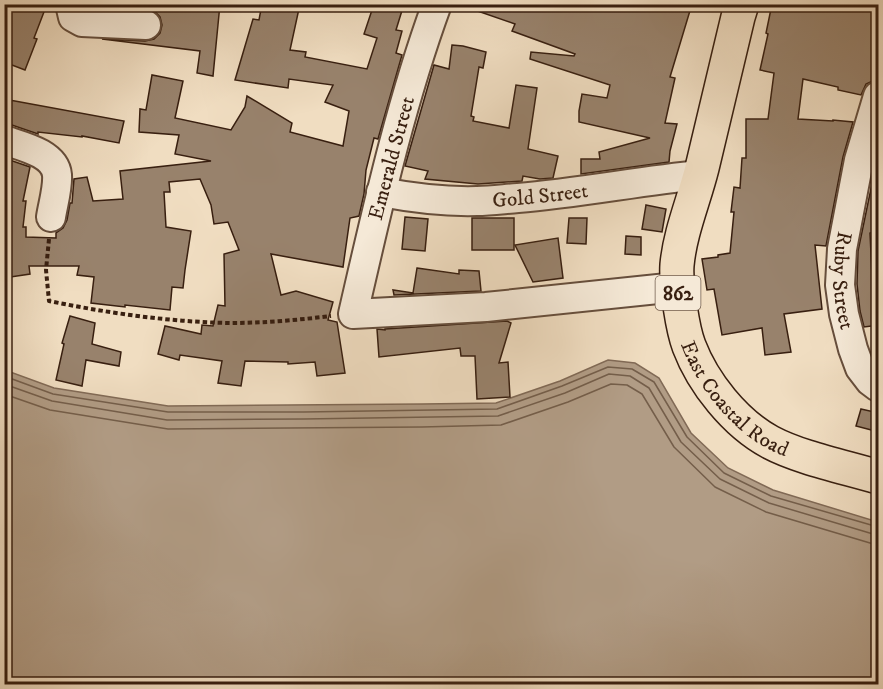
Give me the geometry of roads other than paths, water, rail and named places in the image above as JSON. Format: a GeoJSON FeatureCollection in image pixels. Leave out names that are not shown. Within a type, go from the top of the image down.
{"type":"FeatureCollection","features":[{"type":"Feature","properties":{"kind":"main road","name":"East Coastal Road"},"geometry":{"type":"LineString","coordinates":[[742,4],[700,175],[680,244],[677,287],[683,327],[689,346],[703,374],[718,398],[740,420],[770,441],[801,454],[879,477]]}},
{"type":"Feature","properties":{"kind":"street","name":"Emerald Street"},"geometry":{"type":"LineString","coordinates":[[437,4],[404,105],[352,314],[486,307],[677,287]]}},
{"type":"Feature","properties":{"kind":"street"},"geometry":{"type":"LineString","coordinates":[[71,11],[82,22],[146,25]]}},
{"type":"Feature","properties":{"kind":"street","name":"Ruby Street"},"geometry":{"type":"LineString","coordinates":[[879,96],[860,160],[842,249],[840,285],[844,314],[860,368],[870,381],[879,387]]}},
{"type":"Feature","properties":{"kind":"street"},"geometry":{"type":"LineString","coordinates":[[4,140],[44,156],[53,163],[57,173],[51,217]]}},
{"type":"Feature","properties":{"kind":"street","name":"Gold Street"},"geometry":{"type":"LineString","coordinates":[[381,192],[445,201],[480,201],[546,196],[700,175]]}},
{"type":"Feature","properties":{"kind":"water"},"geometry":{"type":"Polygon","coordinates":[[[608,360],[635,363],[659,378],[691,433],[728,468],[773,490],[878,522],[878,684],[5,684],[5,370],[54,388],[168,406],[496,403],[560,381],[608,360]]]}}]}
